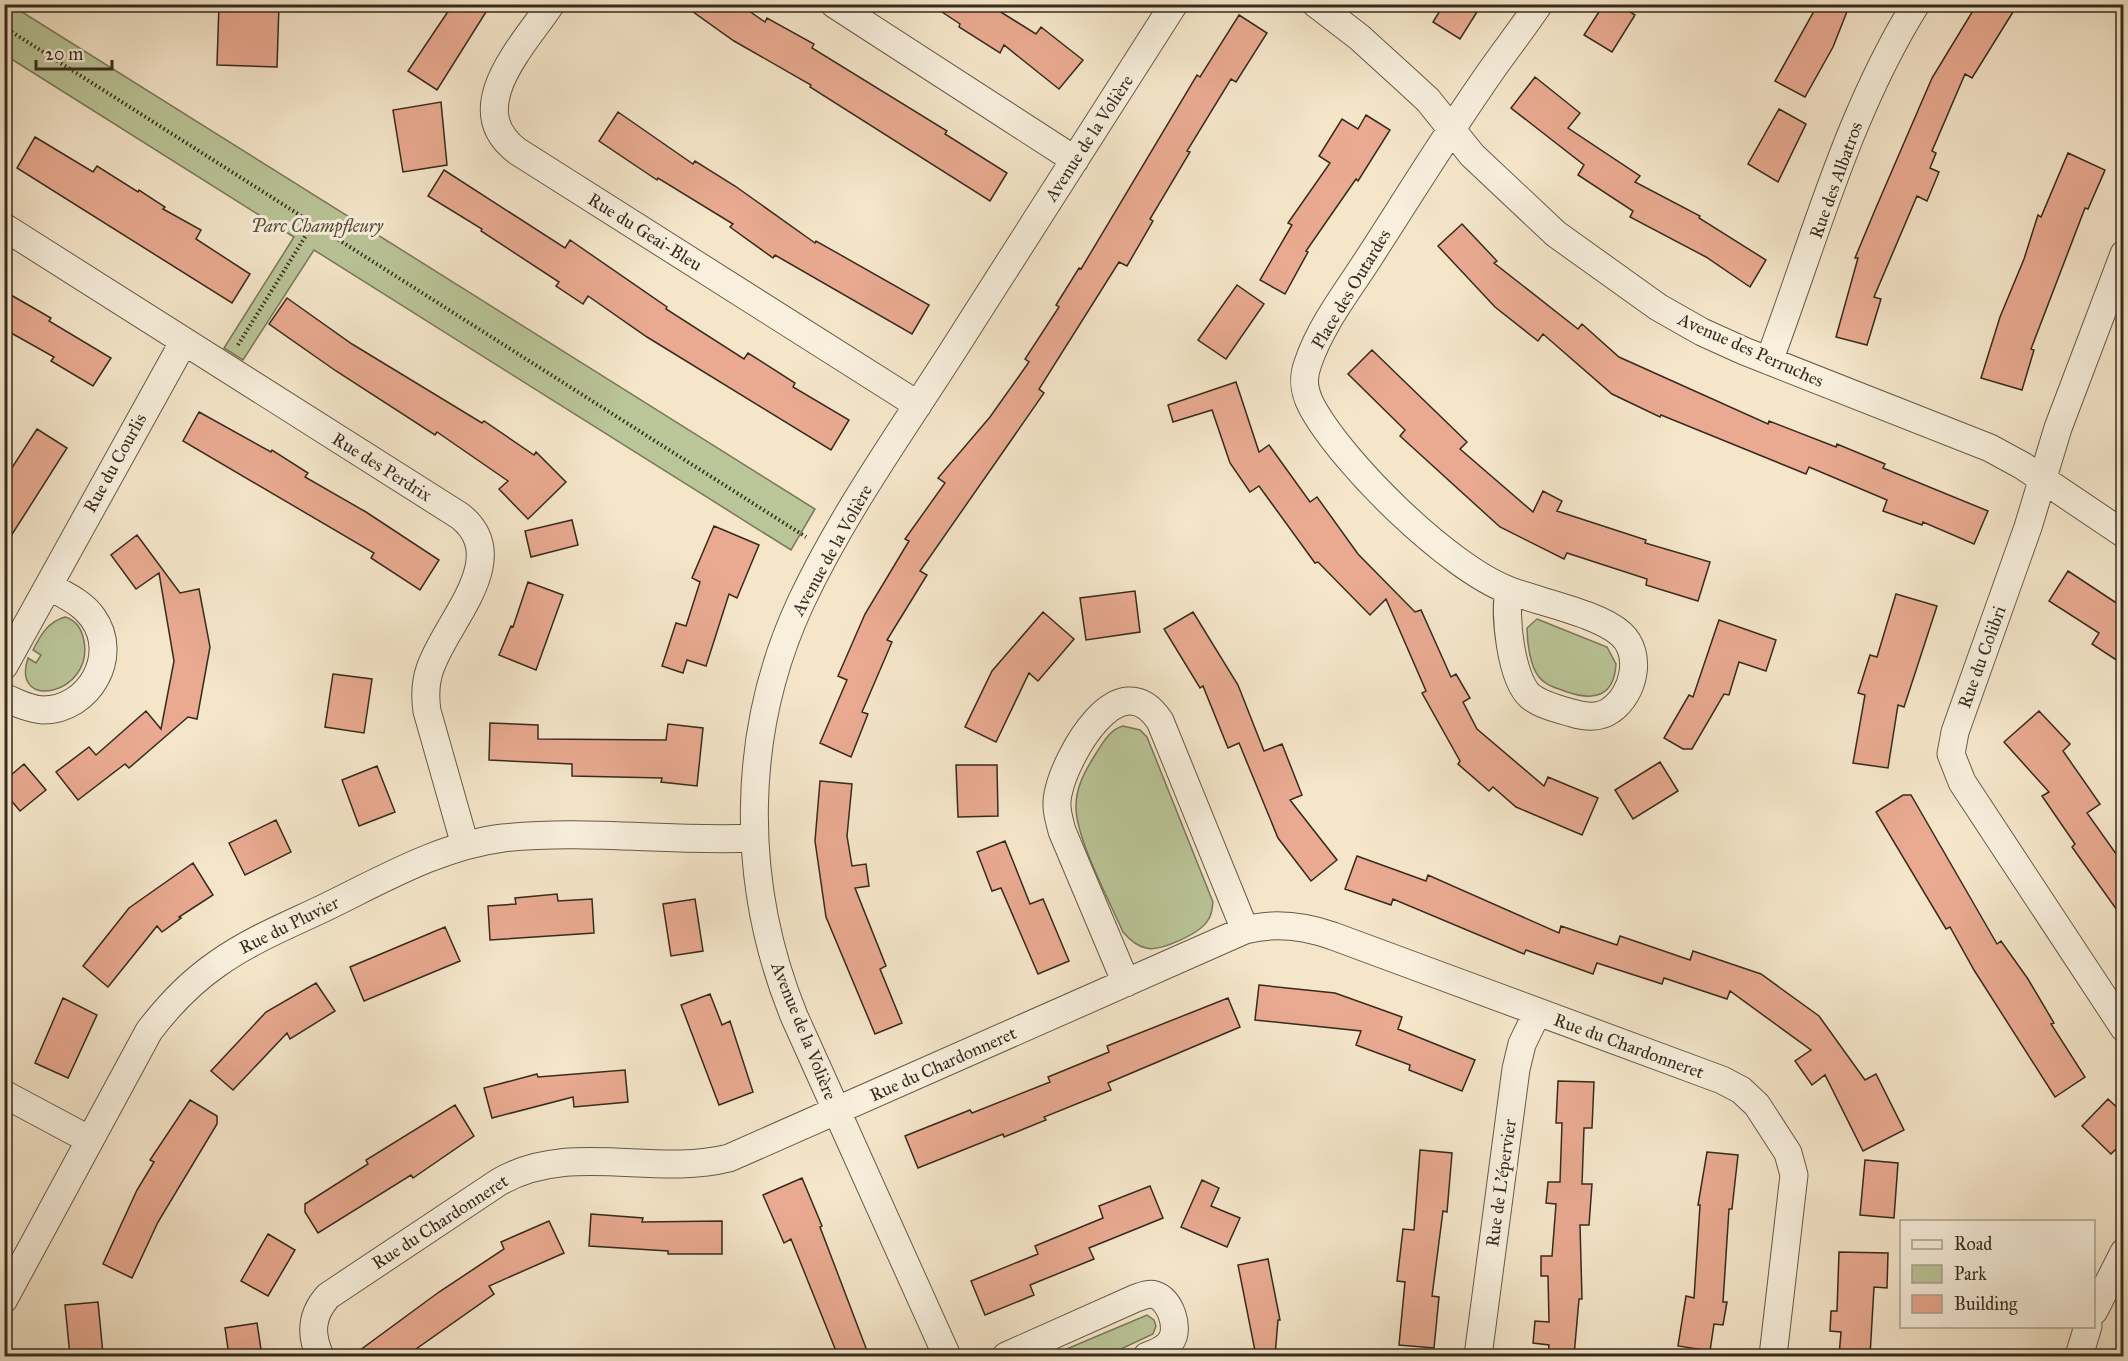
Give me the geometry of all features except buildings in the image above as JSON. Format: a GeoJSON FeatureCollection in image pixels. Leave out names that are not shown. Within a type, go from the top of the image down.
{"type":"FeatureCollection","features":[{"type":"Feature","properties":{"kind":"street","name":"Rue du Geai-Bleu"},"geometry":{"type":"LineString","coordinates":[[551,4],[498,86],[494,102],[494,119],[505,141],[517,151],[918,405]]}},
{"type":"Feature","properties":{"kind":"street"},"geometry":{"type":"LineString","coordinates":[[834,4],[1075,160]]}},
{"type":"Feature","properties":{"kind":"street","name":"Avenue de la Volière"},"geometry":{"type":"LineString","coordinates":[[947,1356],[836,1111],[778,973],[763,910],[754,838],[759,741],[786,639],[801,602],[834,541],[1174,4]]}},
{"type":"Feature","properties":{"kind":"street","name":"Avenue des Perruches"},"geometry":{"type":"LineString","coordinates":[[1316,4],[1379,55],[1428,100],[1472,154],[1522,203],[1594,264],[1685,323],[1769,361],[1975,441],[2043,479],[2124,534]]}},
{"type":"Feature","properties":{"kind":"street","name":"Place des Outardes"},"geometry":{"type":"LineString","coordinates":[[1509,591],[1510,641],[1519,680],[1529,695],[1555,709],[1578,715],[1596,716],[1610,711],[1624,697],[1633,676],[1633,658],[1622,635],[1604,624],[1509,591],[1444,550],[1409,520],[1350,457],[1313,409],[1305,389],[1308,362],[1325,328],[1452,129],[1539,4]]}},
{"type":"Feature","properties":{"kind":"street","name":"Rue des Albatros"},"geometry":{"type":"LineString","coordinates":[[1769,361],[1863,104],[1886,53],[1916,4]]}},
{"type":"Feature","properties":{"kind":"street","name":"Rue des Perdrix"},"geometry":{"type":"LineString","coordinates":[[4,227],[459,516],[476,532],[481,547],[479,570],[430,667],[426,689],[426,711],[465,845]]}},
{"type":"Feature","properties":{"kind":"street","name":"Rue du Colibri"},"geometry":{"type":"LineString","coordinates":[[2124,255],[2058,428],[2043,479],[1955,732],[1952,754],[1962,782],[2124,1028]]}},
{"type":"Feature","properties":{"kind":"street","name":"Rue du Courlis"},"geometry":{"type":"LineString","coordinates":[[4,666],[184,341]]}},
{"type":"Feature","properties":{"kind":"street"},"geometry":{"type":"LineString","coordinates":[[4,697],[36,709],[63,707],[85,693],[99,672],[103,645],[94,619],[81,605],[48,586]]}},
{"type":"Feature","properties":{"kind":"street"},"geometry":{"type":"LineString","coordinates":[[1126,983],[1062,831],[1057,808],[1060,785],[1068,763],[1097,718],[1110,706],[1127,701],[1142,705],[1160,722],[1245,930]]}},
{"type":"Feature","properties":{"kind":"street","name":"Rue du Pluvier"},"geometry":{"type":"LineString","coordinates":[[4,1299],[149,1031],[177,998],[214,965],[256,940],[434,856],[465,845],[502,838],[552,835],[703,840],[754,838]]}},
{"type":"Feature","properties":{"kind":"street","name":"Rue du Chardonneret"},"geometry":{"type":"LineString","coordinates":[[320,1356],[314,1342],[313,1326],[318,1310],[328,1296],[498,1182],[521,1170],[558,1161],[688,1163],[716,1161],[836,1111],[1245,930],[1278,925],[1318,931],[1722,1080],[1749,1096],[1764,1114],[1788,1153],[1794,1176],[1773,1356]]}},
{"type":"Feature","properties":{"kind":"street","name":"Rue de L'épervier"},"geometry":{"type":"LineString","coordinates":[[1478,1356],[1518,1056],[1536,1013]]}},
{"type":"Feature","properties":{"kind":"street"},"geometry":{"type":"LineString","coordinates":[[4,1094],[90,1140]]}},
{"type":"Feature","properties":{"kind":"street"},"geometry":{"type":"LineString","coordinates":[[2095,1309],[2124,1252]]}},
{"type":"Feature","properties":{"kind":"street"},"geometry":{"type":"LineString","coordinates":[[1006,1356],[1136,1298],[1151,1294],[1166,1304],[1175,1324],[1175,1331],[1170,1344],[1147,1356]]}},
{"type":"Feature","properties":{"kind":"street"},"geometry":{"type":"LineString","coordinates":[[2079,1356],[2087,1328]]}},
{"type":"Feature","properties":{"kind":"path"},"geometry":{"type":"LineString","coordinates":[[4,27],[802,534]]}},
{"type":"Feature","properties":{"kind":"path"},"geometry":{"type":"LineString","coordinates":[[233,352],[313,224]]}},
{"type":"Feature","properties":{"kind":"green space","name":"Parc Champfleury"},"geometry":{"type":"Polygon","coordinates":[[[4,5],[11,5],[815,509],[791,550],[314,250],[243,360],[224,348],[294,237],[5,55],[4,5]]]}},
{"type":"Feature","properties":{"kind":"green space"},"geometry":{"type":"Polygon","coordinates":[[[65,617],[75,623],[82,633],[84,659],[77,674],[66,684],[53,690],[40,691],[31,686],[26,675],[28,658],[36,663],[41,655],[33,650],[39,639],[50,625],[65,617]]]}},
{"type":"Feature","properties":{"kind":"green space"},"geometry":{"type":"Polygon","coordinates":[[[1537,619],[1607,647],[1616,664],[1611,684],[1607,690],[1594,696],[1577,695],[1542,680],[1533,667],[1527,628],[1537,619]]]}},
{"type":"Feature","properties":{"kind":"green space"},"geometry":{"type":"Polygon","coordinates":[[[1123,726],[1140,730],[1147,737],[1213,902],[1212,912],[1204,925],[1189,936],[1161,947],[1142,947],[1130,940],[1123,932],[1087,852],[1077,819],[1076,799],[1085,773],[1107,738],[1123,726]]]}},
{"type":"Feature","properties":{"kind":"green space"},"geometry":{"type":"Polygon","coordinates":[[[1147,1315],[1154,1320],[1156,1326],[1153,1334],[1106,1356],[1050,1356],[1147,1315]]]}}]}
